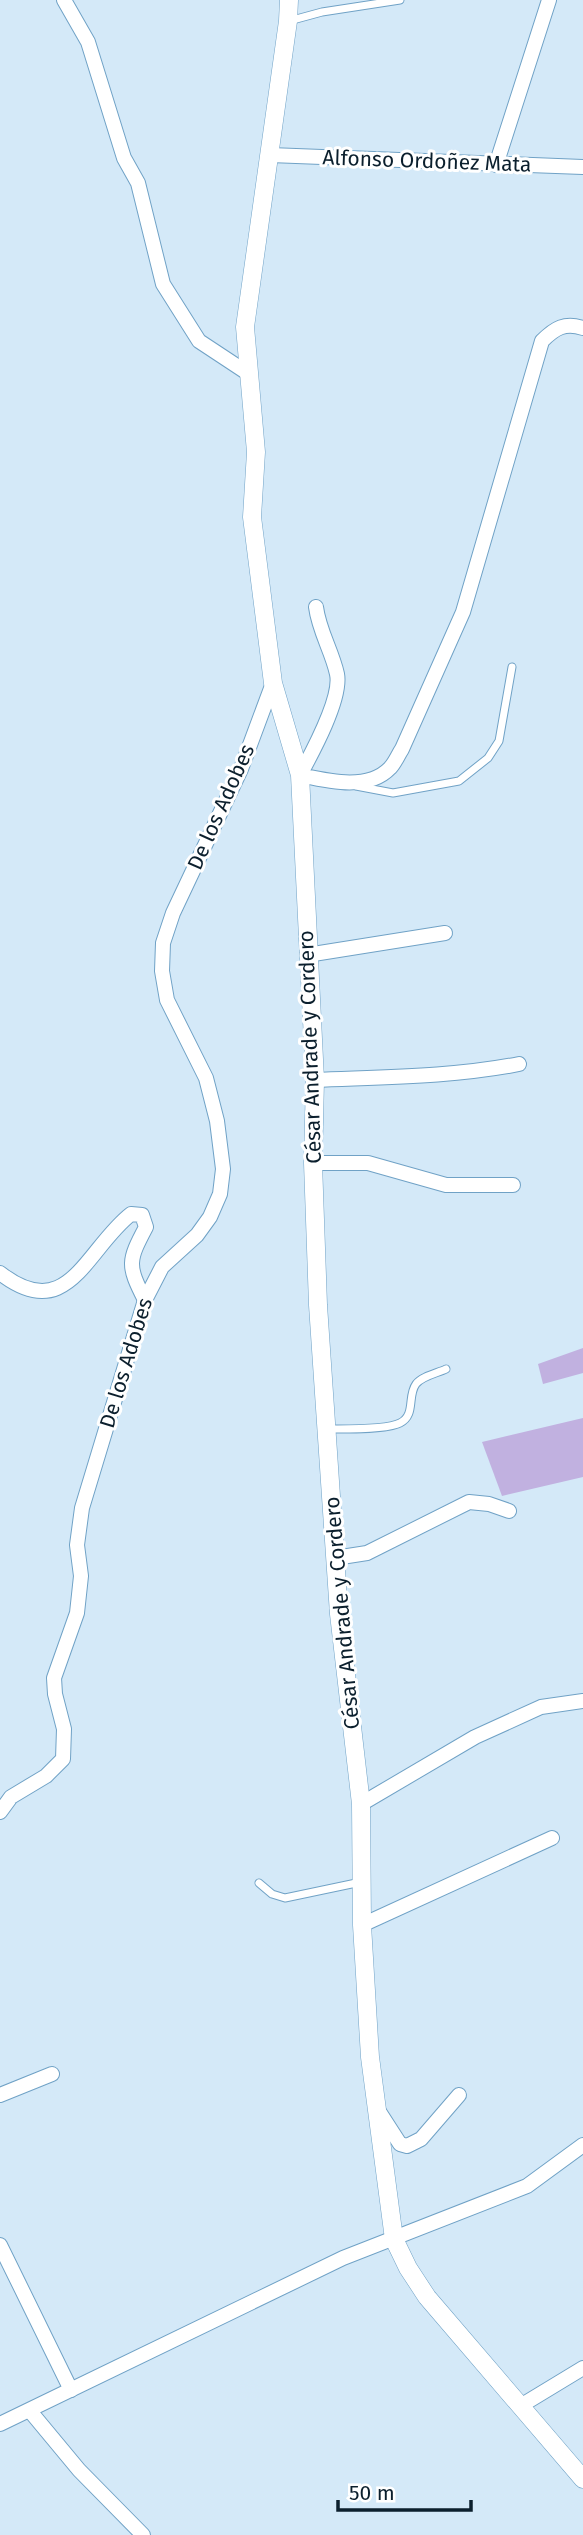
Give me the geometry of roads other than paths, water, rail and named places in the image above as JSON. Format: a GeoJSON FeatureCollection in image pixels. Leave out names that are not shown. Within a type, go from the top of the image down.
{"type":"FeatureCollection","features":[{"type":"Feature","properties":{"kind":"street"},"geometry":{"type":"LineString","coordinates":[[64,0],[88,42],[124,158],[138,183],[163,284],[200,341],[249,374]]}},
{"type":"Feature","properties":{"kind":"street","name":"César Andrade y Cordero"},"geometry":{"type":"LineString","coordinates":[[289,0],[245,327],[256,452],[252,517],[273,683],[300,775],[315,1080],[313,1163],[318,1306],[339,1614],[361,1804],[362,1925],[370,2057],[394,2239],[408,2268],[427,2297],[583,2479]]}},
{"type":"Feature","properties":{"kind":"street"},"geometry":{"type":"LineString","coordinates":[[496,165],[549,0]]}},
{"type":"Feature","properties":{"kind":"street","name":"Alfonso Ordoñez Mata"},"geometry":{"type":"LineString","coordinates":[[270,155],[583,167]]}},
{"type":"Feature","properties":{"kind":"street"},"geometry":{"type":"LineString","coordinates":[[316,607],[318,626],[338,677],[332,707],[300,775],[338,783],[372,779],[389,769],[402,749],[463,612],[542,341],[554,329],[569,324],[583,328]]}},
{"type":"Feature","properties":{"kind":"street","name":"De los Adobes"},"geometry":{"type":"LineString","coordinates":[[0,1812],[11,1797],[46,1776],[63,1759],[64,1729],[54,1678],[77,1613],[80,1576],[77,1545],[82,1508],[145,1300],[162,1267],[197,1235],[210,1217],[220,1194],[223,1168],[217,1121],[206,1078],[167,999],[162,971],[163,943],[173,914],[241,769],[273,683]]}},
{"type":"Feature","properties":{"kind":"street"},"geometry":{"type":"LineString","coordinates":[[307,955],[445,933]]}},
{"type":"Feature","properties":{"kind":"street"},"geometry":{"type":"LineString","coordinates":[[315,1080],[403,1077],[495,1069],[519,1064]]}},
{"type":"Feature","properties":{"kind":"street"},"geometry":{"type":"LineString","coordinates":[[313,1163],[368,1163],[446,1185],[513,1185]]}},
{"type":"Feature","properties":{"kind":"street"},"geometry":{"type":"LineString","coordinates":[[0,1273],[16,1285],[35,1292],[59,1288],[88,1264],[121,1222],[131,1214],[142,1215],[146,1227],[132,1254],[132,1275],[145,1300]]}},
{"type":"Feature","properties":{"kind":"street"},"geometry":{"type":"LineString","coordinates":[[335,1558],[367,1553],[468,1502],[489,1504],[509,1511]]}},
{"type":"Feature","properties":{"kind":"street"},"geometry":{"type":"LineString","coordinates":[[361,1804],[475,1737],[541,1707],[583,1701]]}},
{"type":"Feature","properties":{"kind":"street"},"geometry":{"type":"LineString","coordinates":[[362,1925],[552,1838]]}},
{"type":"Feature","properties":{"kind":"street"},"geometry":{"type":"LineString","coordinates":[[0,2095],[52,2074]]}},
{"type":"Feature","properties":{"kind":"street"},"geometry":{"type":"LineString","coordinates":[[377,2106],[387,2127],[400,2144],[407,2146],[421,2138],[459,2095]]}},
{"type":"Feature","properties":{"kind":"street"},"geometry":{"type":"LineString","coordinates":[[0,2424],[343,2258],[527,2186],[583,2145]]}},
{"type":"Feature","properties":{"kind":"street"},"geometry":{"type":"LineString","coordinates":[[0,2245],[4,2264],[71,2390]]}},
{"type":"Feature","properties":{"kind":"street"},"geometry":{"type":"LineString","coordinates":[[522,2405],[583,2368]]}},
{"type":"Feature","properties":{"kind":"street"},"geometry":{"type":"LineString","coordinates":[[30,2411],[79,2470],[143,2535]]}},
{"type":"Feature","properties":{"kind":"lane"},"geometry":{"type":"LineString","coordinates":[[288,21],[322,12],[400,0]]}},
{"type":"Feature","properties":{"kind":"lane"},"geometry":{"type":"LineString","coordinates":[[338,783],[393,793],[459,780],[488,758],[499,741],[512,667]]}},
{"type":"Feature","properties":{"kind":"lane"},"geometry":{"type":"LineString","coordinates":[[326,1429],[370,1428],[400,1423],[411,1412],[413,1390],[418,1381],[446,1369]]}},
{"type":"Feature","properties":{"kind":"lane"},"geometry":{"type":"LineString","coordinates":[[258,1883],[272,1894],[285,1898],[362,1882]]}}]}
